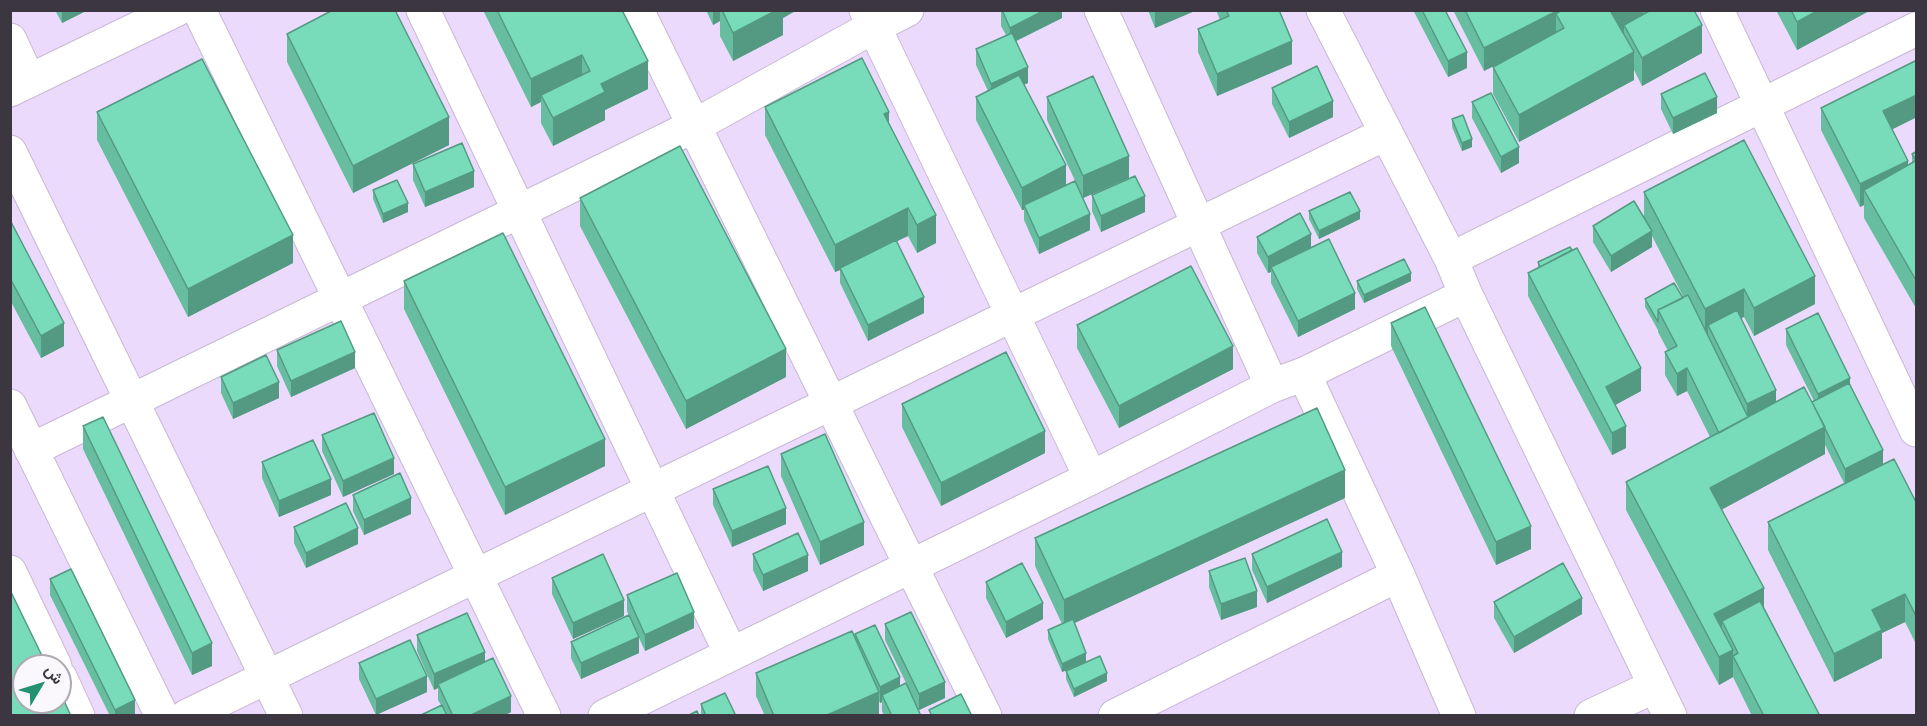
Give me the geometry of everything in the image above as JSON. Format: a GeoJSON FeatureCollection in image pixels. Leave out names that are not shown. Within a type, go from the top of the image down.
{"type":"FeatureCollection","features":[{"type":"Feature","properties":{"kind":"street"},"geometry":{"type":"LineString","coordinates":[[10,40],[20,85],[176,10]]}},
{"type":"Feature","properties":{"kind":"street"},"geometry":{"type":"LineString","coordinates":[[199,10],[544,716]]}},
{"type":"Feature","properties":{"kind":"street"},"geometry":{"type":"LineString","coordinates":[[423,10],[731,654]]}},
{"type":"Feature","properties":{"kind":"street"},"geometry":{"type":"LineString","coordinates":[[637,10],[985,716]]}},
{"type":"Feature","properties":{"kind":"street"},"geometry":{"type":"LineString","coordinates":[[32,450],[694,126],[869,19],[907,10]]}},
{"type":"Feature","properties":{"kind":"street"},"geometry":{"type":"LineString","coordinates":[[1101,10],[1272,386]]}},
{"type":"Feature","properties":{"kind":"street"},"geometry":{"type":"LineString","coordinates":[[1323,10],[1451,259],[1466,295],[1670,716]]}},
{"type":"Feature","properties":{"kind":"street"},"geometry":{"type":"LineString","coordinates":[[1717,10],[1917,430]]}},
{"type":"Feature","properties":{"kind":"street"},"geometry":{"type":"LineString","coordinates":[[869,19],[1090,478]]}},
{"type":"Feature","properties":{"kind":"street"},"geometry":{"type":"LineString","coordinates":[[1451,259],[1917,29]]}},
{"type":"Feature","properties":{"kind":"street"},"geometry":{"type":"LineString","coordinates":[[187,716],[1385,134]]}},
{"type":"Feature","properties":{"kind":"street"},"geometry":{"type":"LineString","coordinates":[[10,152],[286,716]]}},
{"type":"Feature","properties":{"kind":"street"},"geometry":{"type":"LineString","coordinates":[[604,716],[1090,478],[1272,386],[1304,374],[1466,295]]}},
{"type":"Feature","properties":{"kind":"street"},"geometry":{"type":"LineString","coordinates":[[1304,374],[1398,575],[1460,716]]}},
{"type":"Feature","properties":{"kind":"street"},"geometry":{"type":"LineString","coordinates":[[10,406],[32,450],[41,585],[53,654]]}},
{"type":"Feature","properties":{"kind":"street"},"geometry":{"type":"LineString","coordinates":[[1115,716],[1398,575]]}},
{"type":"Feature","properties":{"kind":"street"},"geometry":{"type":"LineString","coordinates":[[41,585],[162,716]]}},
{"type":"Feature","properties":{"kind":"street"},"geometry":{"type":"LineString","coordinates":[[1591,716],[1655,686]]}},
{"type":"Feature","properties":{"kind":"shaded area"},"geometry":{"type":"Polygon","coordinates":[[[10,11],[1916,11],[1916,715],[11,715],[10,11]]]}},
{"type":"Feature","properties":{"kind":"building"},"geometry":{"type":"Polygon","coordinates":[[[333,10],[395,10],[449,117],[353,166],[287,34],[333,10]]]}},
{"type":"Feature","properties":{"kind":"building"},"geometry":{"type":"Polygon","coordinates":[[[497,10],[622,10],[648,61],[601,84],[605,92],[553,118],[541,95],[590,71],[582,55],[531,79],[497,10]]]}},
{"type":"Feature","properties":{"kind":"building"},"geometry":{"type":"Polygon","coordinates":[[[722,10],[777,10],[733,33],[722,10]]]}},
{"type":"Feature","properties":{"kind":"building"},"geometry":{"type":"Polygon","coordinates":[[[1002,10],[1045,10],[1010,28],[1002,10]]]}},
{"type":"Feature","properties":{"kind":"building"},"geometry":{"type":"Polygon","coordinates":[[[1226,10],[1279,10],[1292,41],[1217,74],[1198,29],[1229,16],[1226,10]]]}},
{"type":"Feature","properties":{"kind":"building"},"geometry":{"type":"Polygon","coordinates":[[[1422,10],[1445,10],[1467,52],[1448,61],[1422,10]]]}},
{"type":"Feature","properties":{"kind":"building"},"geometry":{"type":"Polygon","coordinates":[[[1465,10],[1559,10],[1484,48],[1465,10]]]}},
{"type":"Feature","properties":{"kind":"building"},"geometry":{"type":"Polygon","coordinates":[[[1562,10],[1614,10],[1611,12],[1634,52],[1519,115],[1493,67],[1564,28],[1556,14],[1562,10]]]}},
{"type":"Feature","properties":{"kind":"building"},"geometry":{"type":"Polygon","coordinates":[[[1651,10],[1694,10],[1702,25],[1642,58],[1624,25],[1651,10]]]}},
{"type":"Feature","properties":{"kind":"building"},"geometry":{"type":"Polygon","coordinates":[[[1791,10],[1819,10],[1797,22],[1791,10]]]}},
{"type":"Feature","properties":{"kind":"building"},"geometry":{"type":"Polygon","coordinates":[[[1012,33],[1028,67],[991,84],[976,49],[1012,33]]]}},
{"type":"Feature","properties":{"kind":"building"},"geometry":{"type":"Polygon","coordinates":[[[862,58],[889,112],[884,114],[936,215],[917,225],[908,208],[835,245],[765,107],[862,58]]]}},
{"type":"Feature","properties":{"kind":"building"},"geometry":{"type":"Polygon","coordinates":[[[202,59],[293,235],[188,289],[97,112],[202,59]]]}},
{"type":"Feature","properties":{"kind":"building"},"geometry":{"type":"Polygon","coordinates":[[[1917,60],[1917,95],[1883,111],[1908,161],[1860,184],[1821,108],[1917,60]]]}},
{"type":"Feature","properties":{"kind":"building"},"geometry":{"type":"Polygon","coordinates":[[[1317,66],[1333,101],[1289,122],[1272,88],[1317,66]]]}},
{"type":"Feature","properties":{"kind":"building"},"geometry":{"type":"Polygon","coordinates":[[[1705,73],[1717,97],[1673,118],[1661,94],[1705,73]]]}},
{"type":"Feature","properties":{"kind":"building"},"geometry":{"type":"Polygon","coordinates":[[[1019,75],[1066,165],[1022,188],[976,97],[1019,75]]]}},
{"type":"Feature","properties":{"kind":"building"},"geometry":{"type":"Polygon","coordinates":[[[1093,76],[1129,156],[1083,176],[1047,97],[1093,76]]]}},
{"type":"Feature","properties":{"kind":"building"},"geometry":{"type":"Polygon","coordinates":[[[1491,93],[1519,147],[1501,157],[1472,102],[1491,93]]]}},
{"type":"Feature","properties":{"kind":"building"},"geometry":{"type":"Polygon","coordinates":[[[1463,115],[1472,139],[1462,143],[1452,119],[1463,115]]]}},
{"type":"Feature","properties":{"kind":"building"},"geometry":{"type":"Polygon","coordinates":[[[1744,140],[1815,276],[1754,308],[1744,289],[1705,309],[1644,192],[1744,140]]]}},
{"type":"Feature","properties":{"kind":"building"},"geometry":{"type":"Polygon","coordinates":[[[462,143],[474,171],[425,192],[413,164],[462,143]]]}},
{"type":"Feature","properties":{"kind":"building"},"geometry":{"type":"Polygon","coordinates":[[[680,146],[786,349],[686,401],[580,198],[680,146]]]}},
{"type":"Feature","properties":{"kind":"building"},"geometry":{"type":"Polygon","coordinates":[[[1917,151],[1917,160],[1916,160],[1912,154],[1917,151]]]}},
{"type":"Feature","properties":{"kind":"building"},"geometry":{"type":"Polygon","coordinates":[[[1917,160],[1917,282],[1864,190],[1917,160]]]}},
{"type":"Feature","properties":{"kind":"building"},"geometry":{"type":"Polygon","coordinates":[[[1135,176],[1145,196],[1101,216],[1092,195],[1135,176]]]}},
{"type":"Feature","properties":{"kind":"building"},"geometry":{"type":"Polygon","coordinates":[[[397,180],[408,203],[383,214],[373,190],[397,180]]]}},
{"type":"Feature","properties":{"kind":"building"},"geometry":{"type":"Polygon","coordinates":[[[1075,181],[1090,214],[1039,238],[1024,205],[1075,181]]]}},
{"type":"Feature","properties":{"kind":"building"},"geometry":{"type":"Polygon","coordinates":[[[1350,192],[1360,211],[1319,231],[1309,211],[1350,192]]]}},
{"type":"Feature","properties":{"kind":"building"},"geometry":{"type":"Polygon","coordinates":[[[1634,201],[1652,231],[1611,256],[1593,226],[1634,201]]]}},
{"type":"Feature","properties":{"kind":"building"},"geometry":{"type":"Polygon","coordinates":[[[1300,213],[1311,234],[1268,257],[1257,237],[1300,213]]]}},
{"type":"Feature","properties":{"kind":"building"},"geometry":{"type":"Polygon","coordinates":[[[10,220],[64,323],[41,336],[10,278],[10,220]]]}},
{"type":"Feature","properties":{"kind":"building"},"geometry":{"type":"Polygon","coordinates":[[[503,233],[605,439],[505,487],[404,281],[503,233]]]}},
{"type":"Feature","properties":{"kind":"building"},"geometry":{"type":"Polygon","coordinates":[[[1329,239],[1355,293],[1298,321],[1271,267],[1329,239]]]}},
{"type":"Feature","properties":{"kind":"building"},"geometry":{"type":"Polygon","coordinates":[[[896,240],[924,297],[868,325],[840,268],[896,240]]]}},
{"type":"Feature","properties":{"kind":"building"},"geometry":{"type":"Polygon","coordinates":[[[1570,247],[1572,250],[1540,267],[1538,262],[1570,247]]]}},
{"type":"Feature","properties":{"kind":"building"},"geometry":{"type":"Polygon","coordinates":[[[1577,248],[1641,368],[1606,387],[1626,426],[1612,433],[1528,273],[1577,248]]]}},
{"type":"Feature","properties":{"kind":"building"},"geometry":{"type":"Polygon","coordinates":[[[1404,259],[1411,273],[1364,295],[1357,281],[1404,259]]]}},
{"type":"Feature","properties":{"kind":"building"},"geometry":{"type":"Polygon","coordinates":[[[1191,266],[1233,346],[1119,406],[1077,325],[1191,266]]]}},
{"type":"Feature","properties":{"kind":"building"},"geometry":{"type":"Polygon","coordinates":[[[1674,283],[1683,298],[1658,310],[1658,322],[1645,299],[1674,283]]]}},
{"type":"Feature","properties":{"kind":"building"},"geometry":{"type":"Polygon","coordinates":[[[1688,295],[1748,417],[1719,433],[1687,368],[1677,374],[1665,352],[1677,346],[1658,310],[1688,295]]]}},
{"type":"Feature","properties":{"kind":"building"},"geometry":{"type":"Polygon","coordinates":[[[1425,307],[1531,526],[1496,542],[1391,323],[1425,307]]]}},
{"type":"Feature","properties":{"kind":"building"},"geometry":{"type":"Polygon","coordinates":[[[1737,310],[1776,390],[1747,404],[1708,325],[1737,310]]]}},
{"type":"Feature","properties":{"kind":"building"},"geometry":{"type":"Polygon","coordinates":[[[1818,313],[1850,378],[1818,394],[1786,329],[1818,313]]]}},
{"type":"Feature","properties":{"kind":"building"},"geometry":{"type":"Polygon","coordinates":[[[341,321],[355,352],[291,381],[277,350],[341,321]]]}},
{"type":"Feature","properties":{"kind":"building"},"geometry":{"type":"Polygon","coordinates":[[[1006,352],[1045,431],[941,483],[902,404],[1006,352]]]}},
{"type":"Feature","properties":{"kind":"building"},"geometry":{"type":"Polygon","coordinates":[[[266,355],[279,382],[233,403],[221,377],[266,355]]]}},
{"type":"Feature","properties":{"kind":"building"},"geometry":{"type":"Polygon","coordinates":[[[1849,383],[1883,450],[1845,469],[1812,402],[1849,383]]]}},
{"type":"Feature","properties":{"kind":"building"},"geometry":{"type":"Polygon","coordinates":[[[1804,387],[1825,427],[1710,488],[1764,588],[1714,614],[1733,650],[1719,657],[1626,482],[1804,387]]]}},
{"type":"Feature","properties":{"kind":"building"},"geometry":{"type":"Polygon","coordinates":[[[1317,408],[1345,470],[1064,600],[1035,538],[1317,408]]]}},
{"type":"Feature","properties":{"kind":"building"},"geometry":{"type":"Polygon","coordinates":[[[374,413],[394,458],[343,481],[322,435],[374,413]]]}},
{"type":"Feature","properties":{"kind":"building"},"geometry":{"type":"Polygon","coordinates":[[[103,417],[212,643],[192,653],[83,426],[103,417]]]}},
{"type":"Feature","properties":{"kind":"building"},"geometry":{"type":"Polygon","coordinates":[[[825,434],[864,522],[820,542],[781,454],[825,434]]]}},
{"type":"Feature","properties":{"kind":"building"},"geometry":{"type":"Polygon","coordinates":[[[313,440],[331,479],[279,501],[262,462],[313,440]]]}},
{"type":"Feature","properties":{"kind":"building"},"geometry":{"type":"Polygon","coordinates":[[[1894,459],[1917,504],[1917,618],[1905,594],[1872,610],[1882,630],[1834,654],[1768,522],[1894,459]]]}},
{"type":"Feature","properties":{"kind":"building"},"geometry":{"type":"Polygon","coordinates":[[[768,466],[786,508],[732,531],[713,489],[768,466]]]}},
{"type":"Feature","properties":{"kind":"building"},"geometry":{"type":"Polygon","coordinates":[[[400,473],[411,498],[364,520],[353,495],[400,473]]]}},
{"type":"Feature","properties":{"kind":"building"},"geometry":{"type":"Polygon","coordinates":[[[346,503],[358,528],[306,553],[294,527],[346,503]]]}},
{"type":"Feature","properties":{"kind":"building"},"geometry":{"type":"Polygon","coordinates":[[[1327,519],[1342,552],[1267,587],[1252,554],[1327,519]]]}},
{"type":"Feature","properties":{"kind":"building"},"geometry":{"type":"Polygon","coordinates":[[[798,533],[808,555],[763,575],[753,554],[798,533]]]}},
{"type":"Feature","properties":{"kind":"building"},"geometry":{"type":"Polygon","coordinates":[[[603,554],[624,600],[573,623],[552,578],[603,554]]]}},
{"type":"Feature","properties":{"kind":"building"},"geometry":{"type":"Polygon","coordinates":[[[1245,558],[1257,591],[1221,604],[1209,571],[1245,558]]]}},
{"type":"Feature","properties":{"kind":"building"},"geometry":{"type":"Polygon","coordinates":[[[1022,563],[1043,603],[1006,622],[986,582],[1022,563]]]}},
{"type":"Feature","properties":{"kind":"building"},"geometry":{"type":"Polygon","coordinates":[[[1563,563],[1582,598],[1514,637],[1494,602],[1563,563]]]}},
{"type":"Feature","properties":{"kind":"building"},"geometry":{"type":"Polygon","coordinates":[[[71,569],[135,700],[115,710],[50,579],[71,569]]]}},
{"type":"Feature","properties":{"kind":"building"},"geometry":{"type":"Polygon","coordinates":[[[677,573],[694,612],[645,635],[627,595],[677,573]]]}},
{"type":"Feature","properties":{"kind":"building"},"geometry":{"type":"Polygon","coordinates":[[[10,590],[41,654],[12,654],[12,714],[70,714],[71,716],[10,716],[10,590]]]}},
{"type":"Feature","properties":{"kind":"building"},"geometry":{"type":"Polygon","coordinates":[[[1760,601],[1820,716],[1764,716],[1733,656],[1738,653],[1722,621],[1760,601]]]}},
{"type":"Feature","properties":{"kind":"building"},"geometry":{"type":"Polygon","coordinates":[[[911,612],[945,682],[919,694],[885,624],[911,612]]]}},
{"type":"Feature","properties":{"kind":"building"},"geometry":{"type":"Polygon","coordinates":[[[467,613],[485,652],[434,674],[417,635],[467,613]]]}},
{"type":"Feature","properties":{"kind":"building"},"geometry":{"type":"Polygon","coordinates":[[[629,615],[639,637],[581,663],[571,642],[629,615]]]}},
{"type":"Feature","properties":{"kind":"building"},"geometry":{"type":"Polygon","coordinates":[[[1073,619],[1086,653],[1062,664],[1048,630],[1073,619]]]}},
{"type":"Feature","properties":{"kind":"building"},"geometry":{"type":"Polygon","coordinates":[[[875,625],[900,677],[880,687],[855,634],[875,625]]]}},
{"type":"Feature","properties":{"kind":"building"},"geometry":{"type":"Polygon","coordinates":[[[852,631],[879,692],[825,716],[774,716],[756,673],[852,631]]]}},
{"type":"Feature","properties":{"kind":"building"},"geometry":{"type":"Polygon","coordinates":[[[410,640],[427,676],[376,699],[359,663],[410,640]]]}},
{"type":"Feature","properties":{"kind":"building"},"geometry":{"type":"Polygon","coordinates":[[[1100,656],[1107,673],[1074,689],[1066,671],[1100,656]]]}},
{"type":"Feature","properties":{"kind":"building"},"geometry":{"type":"Polygon","coordinates":[[[493,658],[511,696],[469,716],[453,716],[438,684],[493,658]]]}},
{"type":"Feature","properties":{"kind":"building"},"geometry":{"type":"Polygon","coordinates":[[[906,683],[921,716],[892,716],[882,695],[906,683]]]}},
{"type":"Feature","properties":{"kind":"building"},"geometry":{"type":"Polygon","coordinates":[[[725,693],[736,716],[706,716],[701,704],[725,693]]]}},
{"type":"Feature","properties":{"kind":"building"},"geometry":{"type":"Polygon","coordinates":[[[961,694],[971,714],[969,716],[932,716],[929,710],[961,694]]]}},
{"type":"Feature","properties":{"kind":"building"},"geometry":{"type":"Polygon","coordinates":[[[442,705],[447,716],[419,716],[442,705]]]}},
{"type":"Feature","properties":{"kind":"building"},"geometry":{"type":"Polygon","coordinates":[[[697,711],[699,716],[687,716],[697,711]]]}}]}
